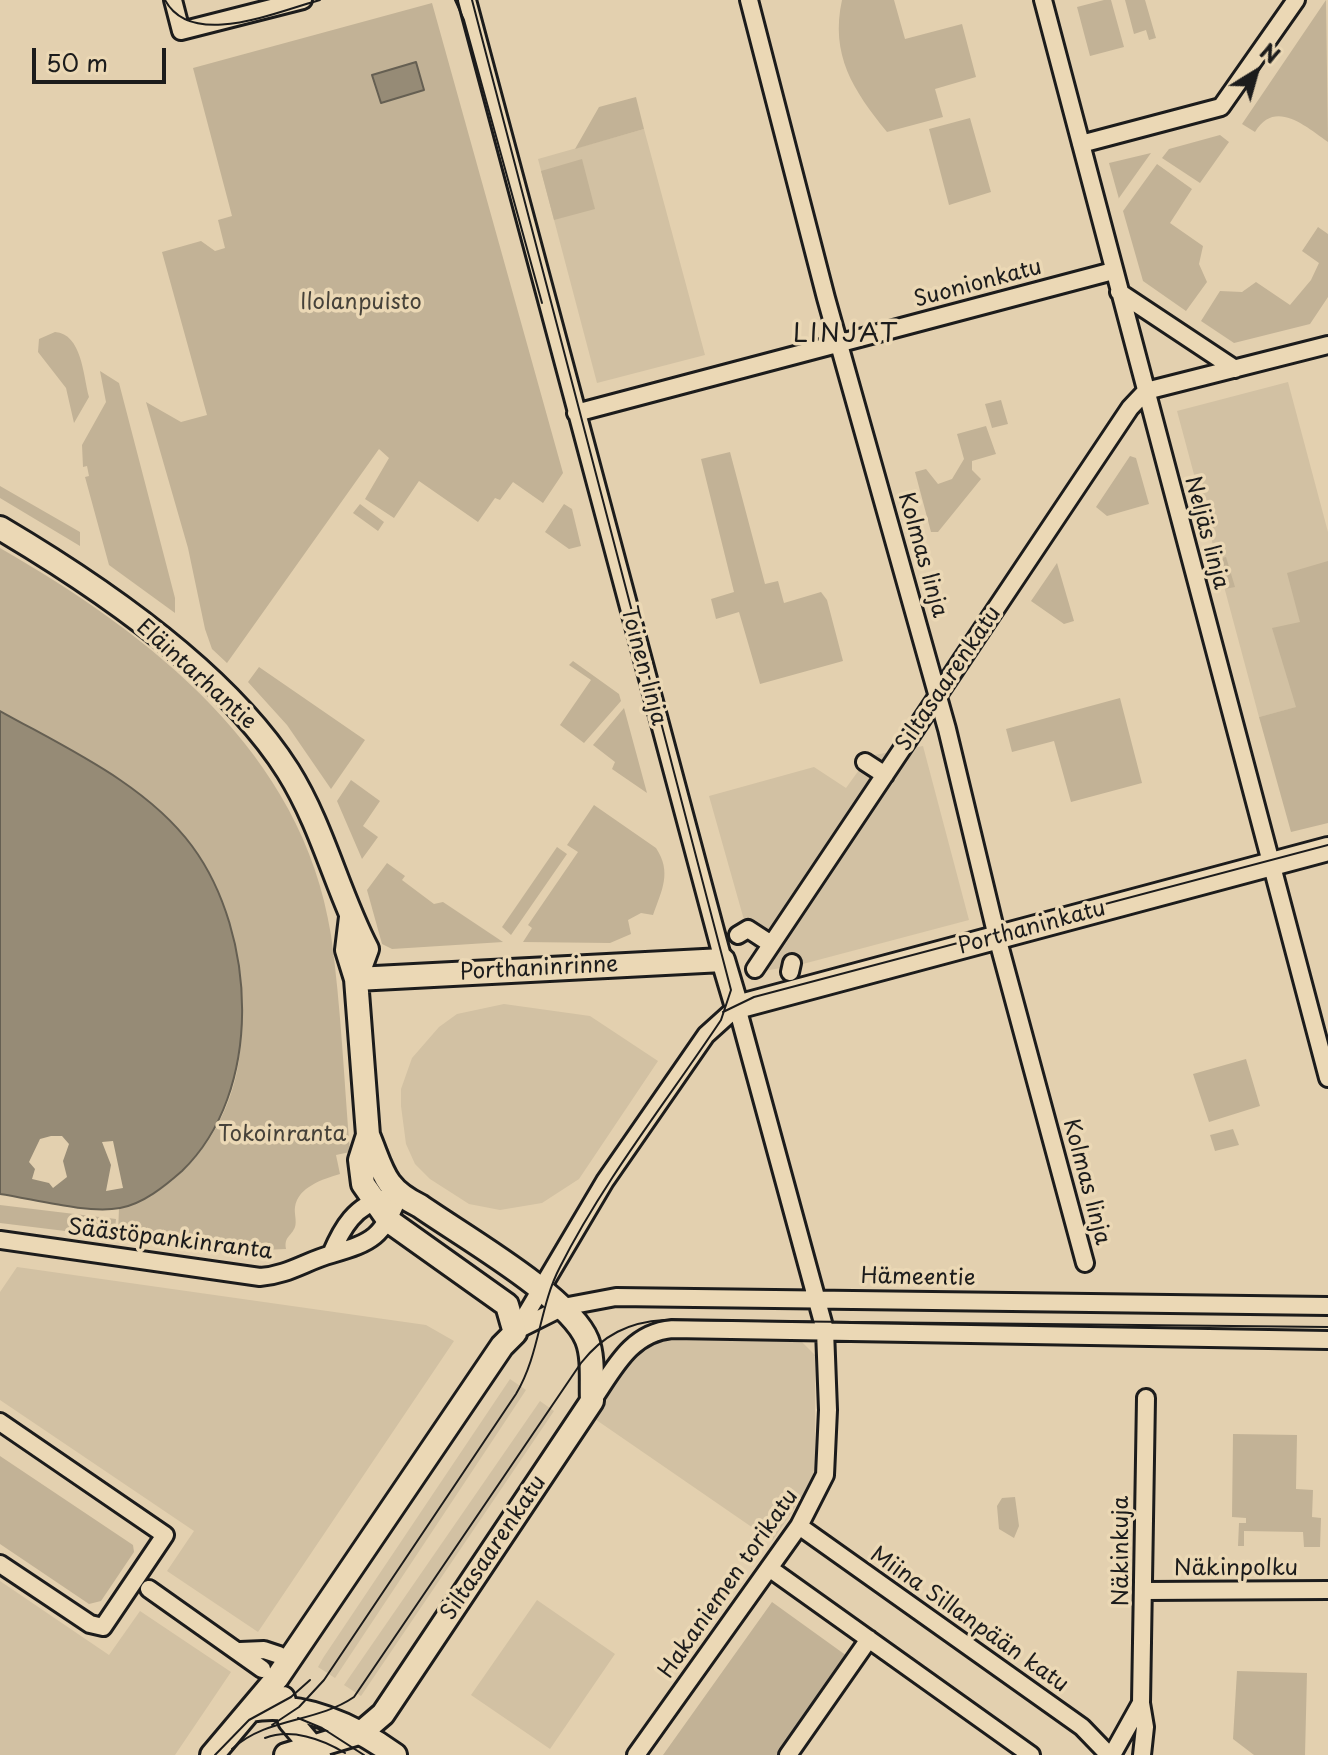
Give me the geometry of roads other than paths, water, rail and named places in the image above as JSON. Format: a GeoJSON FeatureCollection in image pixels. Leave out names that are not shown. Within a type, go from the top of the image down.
{"type":"FeatureCollection","features":[{"type":"Feature","properties":{"kind":"main road","name":"Eläintarhantie"},"geometry":{"type":"LineString","coordinates":[[0,528],[83,580],[131,616],[237,708],[287,770],[330,853],[351,917],[347,950],[356,979],[368,1135],[382,1174],[399,1196],[420,1206],[541,1291]]}},
{"type":"Feature","properties":{"kind":"main road","name":"Porthaninkatu"},"geometry":{"type":"LineString","coordinates":[[737,1007],[1328,849]]}},
{"type":"Feature","properties":{"kind":"main road","name":"Porthaninrinne"},"geometry":{"type":"LineString","coordinates":[[356,979],[723,960]]}},
{"type":"Feature","properties":{"kind":"main road","name":"Toinen linja"},"geometry":{"type":"LineString","coordinates":[[723,960],[737,1007]]}},
{"type":"Feature","properties":{"kind":"main road","name":"Eläintarhantie"},"geometry":{"type":"LineString","coordinates":[[368,1135],[360,1160],[363,1184],[372,1201],[389,1221],[507,1305],[515,1333]]}},
{"type":"Feature","properties":{"kind":"main road"},"geometry":{"type":"LineString","coordinates":[[541,1291],[563,1307],[588,1342],[592,1401]]}},
{"type":"Feature","properties":{"kind":"main road"},"geometry":{"type":"LineString","coordinates":[[212,1755],[250,1710],[269,1673],[502,1346],[515,1333]]}},
{"type":"Feature","properties":{"kind":"main road","name":"Siltasaarenkatu"},"geometry":{"type":"LineString","coordinates":[[286,1755],[314,1750],[362,1732],[387,1709],[592,1401]]}},
{"type":"Feature","properties":{"kind":"main road"},"geometry":{"type":"LineString","coordinates":[[269,1673],[286,1708],[314,1750]]}},
{"type":"Feature","properties":{"kind":"main road"},"geometry":{"type":"LineString","coordinates":[[250,1710],[286,1708],[362,1732],[395,1755]]}},
{"type":"Feature","properties":{"kind":"street"},"geometry":{"type":"LineString","coordinates":[[173,0],[181,31],[303,0]]}},
{"type":"Feature","properties":{"kind":"street","name":"Toinen linja"},"geometry":{"type":"LineString","coordinates":[[467,0],[723,960]]}},
{"type":"Feature","properties":{"kind":"street","name":"Kolmas linja"},"geometry":{"type":"LineString","coordinates":[[749,0],[938,696],[997,937],[1085,1263]]}},
{"type":"Feature","properties":{"kind":"street","name":"Neljäs linja"},"geometry":{"type":"LineString","coordinates":[[1043,0],[1328,1078]]}},
{"type":"Feature","properties":{"kind":"street"},"geometry":{"type":"LineString","coordinates":[[1081,144],[1221,107],[1296,0]]}},
{"type":"Feature","properties":{"kind":"street","name":"Suonionkatu"},"geometry":{"type":"LineString","coordinates":[[576,413],[1113,271]]}},
{"type":"Feature","properties":{"kind":"street"},"geometry":{"type":"LineString","coordinates":[[1119,292],[1235,369]]}},
{"type":"Feature","properties":{"kind":"street"},"geometry":{"type":"LineString","coordinates":[[1146,391],[1328,345]]}},
{"type":"Feature","properties":{"kind":"street","name":"Siltasaarenkatu"},"geometry":{"type":"LineString","coordinates":[[755,969],[1130,408],[1146,391]]}},
{"type":"Feature","properties":{"kind":"street"},"geometry":{"type":"LineString","coordinates":[[862,766],[882,780]]}},
{"type":"Feature","properties":{"kind":"street"},"geometry":{"type":"LineString","coordinates":[[738,935],[748,929],[771,944]]}},
{"type":"Feature","properties":{"kind":"street"},"geometry":{"type":"LineString","coordinates":[[515,1333],[605,1181],[706,1035],[737,1007]]}},
{"type":"Feature","properties":{"kind":"street","name":"Toinen linja"},"geometry":{"type":"LineString","coordinates":[[737,1007],[825,1330]]}},
{"type":"Feature","properties":{"kind":"street"},"geometry":{"type":"LineString","coordinates":[[331,1254],[341,1229],[372,1201],[399,1196]]}},
{"type":"Feature","properties":{"kind":"street","name":"Säästöpankinranta"},"geometry":{"type":"LineString","coordinates":[[0,1242],[260,1277],[281,1275],[331,1254],[351,1251],[369,1240],[389,1221],[399,1196]]}},
{"type":"Feature","properties":{"kind":"street","name":"Hämeentie"},"geometry":{"type":"LineString","coordinates":[[515,1333],[563,1307],[616,1297],[1328,1306]]}},
{"type":"Feature","properties":{"kind":"street"},"geometry":{"type":"LineString","coordinates":[[592,1401],[627,1351],[649,1333],[672,1329],[1328,1340]]}},
{"type":"Feature","properties":{"kind":"street","name":"Hakaniemen torikatu"},"geometry":{"type":"LineString","coordinates":[[636,1755],[799,1526],[825,1475],[828,1410],[825,1330]]}},
{"type":"Feature","properties":{"kind":"street","name":"Näkinkuja"},"geometry":{"type":"LineString","coordinates":[[1142,1755],[1145,1727],[1141,1703],[1146,1398]]}},
{"type":"Feature","properties":{"kind":"street"},"geometry":{"type":"LineString","coordinates":[[0,1422],[165,1535],[103,1627],[90,1624],[0,1564]]}},
{"type":"Feature","properties":{"kind":"street","name":"Miina Sillanpään katu"},"geometry":{"type":"LineString","coordinates":[[799,1526],[1082,1727],[1111,1755]]}},
{"type":"Feature","properties":{"kind":"street"},"geometry":{"type":"LineString","coordinates":[[769,1568],[1029,1755]]}},
{"type":"Feature","properties":{"kind":"street"},"geometry":{"type":"LineString","coordinates":[[149,1589],[269,1673]]}},
{"type":"Feature","properties":{"kind":"street","name":"Näkinpolku"},"geometry":{"type":"LineString","coordinates":[[1145,1591],[1328,1590]]}},
{"type":"Feature","properties":{"kind":"street"},"geometry":{"type":"LineString","coordinates":[[788,1755],[869,1639]]}},
{"type":"Feature","properties":{"kind":"street"},"geometry":{"type":"LineString","coordinates":[[240,1651],[264,1650],[279,1655]]}},
{"type":"Feature","properties":{"kind":"street","name":"Näkinkuja"},"geometry":{"type":"LineString","coordinates":[[1111,1755],[1141,1703]]}},
{"type":"Feature","properties":{"kind":"tram line"},"geometry":{"type":"LineString","coordinates":[[165,0],[178,15],[195,23],[215,25],[260,18],[320,0]]}},
{"type":"Feature","properties":{"kind":"tram line"},"geometry":{"type":"LineString","coordinates":[[455,0],[464,20],[542,303]]}},
{"type":"Feature","properties":{"kind":"tram line"},"geometry":{"type":"LineString","coordinates":[[272,1725],[299,1707],[324,1680],[516,1394],[530,1363],[553,1282],[577,1235],[616,1172],[721,1020],[731,990],[472,0]]}},
{"type":"Feature","properties":{"kind":"tram line"},"geometry":{"type":"LineString","coordinates":[[723,1012],[754,997],[1328,845]]}},
{"type":"Feature","properties":{"kind":"tram line"},"geometry":{"type":"LineString","coordinates":[[232,1749],[260,1731],[324,1712],[354,1697],[581,1363],[598,1345],[628,1327],[664,1320],[1328,1327]]}},
{"type":"Feature","properties":{"kind":"tram line"},"geometry":{"type":"LineString","coordinates":[[215,1755],[249,1720],[291,1697],[310,1680]]}},
{"type":"Feature","properties":{"kind":"tram line"},"geometry":{"type":"LineString","coordinates":[[298,1718],[322,1728],[364,1755]]}},
{"type":"Feature","properties":{"kind":"tram line"},"geometry":{"type":"LineString","coordinates":[[265,1738],[285,1734],[306,1736],[345,1753]]}},
{"type":"Feature","properties":{"kind":"district","name":"LINJAT"},"geometry":{"type":"Point","coordinates":[846,335]}},
{"type":"Feature","properties":{"kind":"park label","name":"Ilolanpuisto"},"geometry":{"type":"Point","coordinates":[361,303]}},
{"type":"Feature","properties":{"kind":"park label","name":"Tokoinranta"},"geometry":{"type":"Point","coordinates":[282,1135]}}]}
